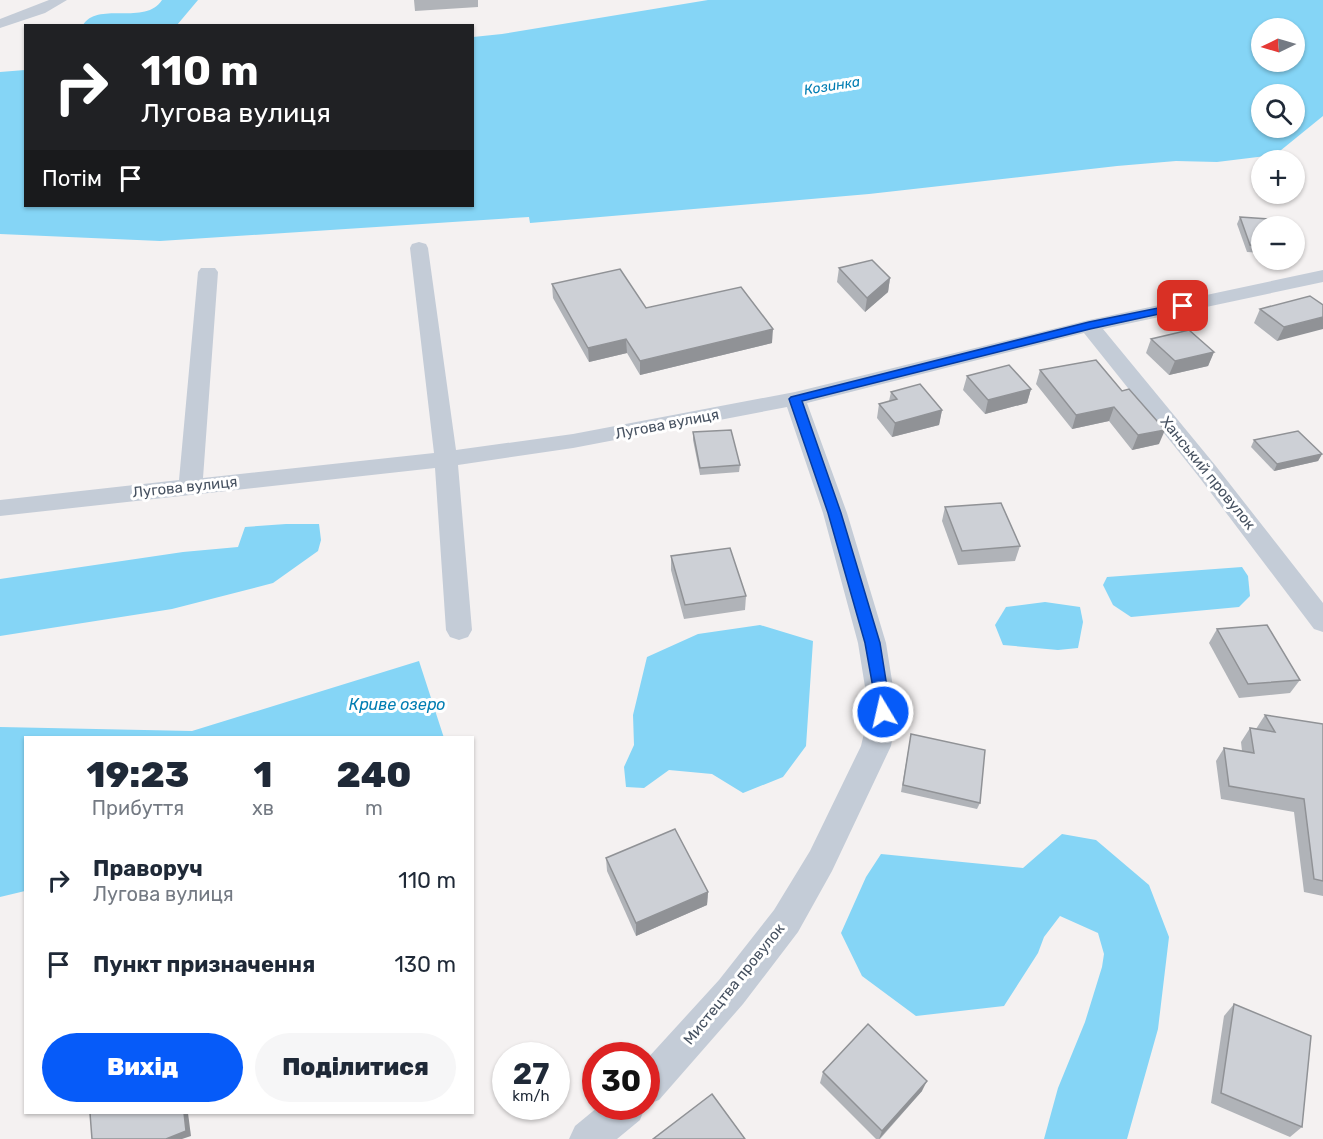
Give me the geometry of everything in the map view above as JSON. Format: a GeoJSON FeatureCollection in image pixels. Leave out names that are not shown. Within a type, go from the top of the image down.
{"type":"FeatureCollection","features":[{"type":"Feature","properties":{"kind":"street"},"geometry":{"type":"LineString","coordinates":[[0,24],[40,10],[60,0]]}},
{"type":"Feature","properties":{"kind":"street"},"geometry":{"type":"LineString","coordinates":[[419,248],[446,459],[459,630]]}},
{"type":"Feature","properties":{"kind":"street"},"geometry":{"type":"LineString","coordinates":[[190,486],[208,272]]}},
{"type":"Feature","properties":{"kind":"street","name":"Лугова вулиця"},"geometry":{"type":"LineString","coordinates":[[0,508],[446,459],[573,441],[795,399],[1089,326],[1323,276]]}},
{"type":"Feature","properties":{"kind":"street","name":"Ханський провулок"},"geometry":{"type":"LineString","coordinates":[[1089,326],[1207,471],[1323,622]]}},
{"type":"Feature","properties":{"kind":"street","name":"Мистецтва провулок"},"geometry":{"type":"LineString","coordinates":[[660,1072],[731,993],[786,921],[821,861],[876,746],[883,712],[872,643],[835,513],[795,399]]}},
{"type":"Feature","properties":{"kind":"street"},"geometry":{"type":"LineString","coordinates":[[588,1139],[611,1120]]}},
{"type":"Feature","properties":{"kind":"water"},"geometry":{"type":"Polygon","coordinates":[[[162,0],[198,0],[178,24],[84,24],[90,18],[99,15],[145,12],[155,8],[162,0]]]}},
{"type":"Feature","properties":{"kind":"water","name":"Козинка"},"geometry":{"type":"Polygon","coordinates":[[[708,0],[1323,0],[1323,116],[1305,131],[1305,84],[1251,84],[1251,138],[1296,138],[1281,150],[1251,150],[1251,158],[1217,162],[1176,161],[1117,166],[869,194],[530,223],[529,217],[160,241],[0,234],[0,72],[24,70],[24,207],[474,207],[474,37],[708,0]]]}},
{"type":"Feature","properties":{"kind":"water"},"geometry":{"type":"Polygon","coordinates":[[[319,524],[321,540],[318,551],[273,583],[172,609],[0,636],[0,579],[183,552],[238,547],[245,527],[319,524]]]}},
{"type":"Feature","properties":{"kind":"water"},"geometry":{"type":"Polygon","coordinates":[[[1242,567],[1248,576],[1250,596],[1239,607],[1131,617],[1113,605],[1103,585],[1107,577],[1242,567]]]}},
{"type":"Feature","properties":{"kind":"water"},"geometry":{"type":"Polygon","coordinates":[[[1045,602],[1080,607],[1083,622],[1078,648],[1058,650],[1003,645],[995,625],[1006,607],[1045,602]]]}},
{"type":"Feature","properties":{"kind":"water"},"geometry":{"type":"Polygon","coordinates":[[[760,625],[813,641],[806,746],[783,777],[743,793],[712,774],[669,770],[644,788],[626,787],[624,767],[634,745],[633,715],[647,657],[698,634],[760,625]]]}},
{"type":"Feature","properties":{"kind":"water","name":"Криве озеро"},"geometry":{"type":"Polygon","coordinates":[[[419,661],[443,736],[24,736],[24,891],[0,897],[0,727],[192,731],[419,661]]]}},
{"type":"Feature","properties":{"kind":"water"},"geometry":{"type":"Polygon","coordinates":[[[1062,834],[1096,840],[1149,885],[1169,937],[1158,1029],[1127,1139],[1044,1139],[1058,1088],[1085,1022],[1102,967],[1104,954],[1098,933],[1060,916],[1044,937],[1038,953],[1004,1006],[916,1016],[862,976],[841,933],[866,877],[881,854],[1023,868],[1062,834]]]}},
{"type":"Feature","properties":{"kind":"building"},"geometry":{"type":"Polygon","coordinates":[[[1240,217],[1251,218],[1250,245],[1240,217]]]}},
{"type":"Feature","properties":{"kind":"building"},"geometry":{"type":"Polygon","coordinates":[[[872,260],[890,278],[867,298],[839,268],[872,260]]]}},
{"type":"Feature","properties":{"kind":"building"},"geometry":{"type":"Polygon","coordinates":[[[620,269],[646,308],[741,287],[773,329],[640,361],[626,339],[588,348],[552,284],[620,269]]]}},
{"type":"Feature","properties":{"kind":"building"},"geometry":{"type":"Polygon","coordinates":[[[1310,296],[1323,305],[1323,317],[1284,327],[1260,309],[1310,296]]]}},
{"type":"Feature","properties":{"kind":"building"},"geometry":{"type":"Polygon","coordinates":[[[1189,330],[1214,352],[1175,361],[1151,339],[1189,330]]]}},
{"type":"Feature","properties":{"kind":"building"},"geometry":{"type":"Polygon","coordinates":[[[1096,360],[1122,391],[1129,389],[1165,430],[1138,435],[1114,407],[1076,415],[1040,370],[1096,360]]]}},
{"type":"Feature","properties":{"kind":"building"},"geometry":{"type":"Polygon","coordinates":[[[1009,365],[1031,389],[988,400],[967,376],[1009,365]]]}},
{"type":"Feature","properties":{"kind":"building"},"geometry":{"type":"Polygon","coordinates":[[[920,384],[942,410],[895,423],[879,404],[897,399],[891,392],[920,384]]]}},
{"type":"Feature","properties":{"kind":"building"},"geometry":{"type":"Polygon","coordinates":[[[731,430],[740,465],[700,468],[693,432],[731,430]]]}},
{"type":"Feature","properties":{"kind":"building"},"geometry":{"type":"Polygon","coordinates":[[[1298,431],[1322,454],[1277,464],[1254,440],[1298,431]]]}},
{"type":"Feature","properties":{"kind":"building"},"geometry":{"type":"Polygon","coordinates":[[[1001,503],[1020,546],[962,551],[945,507],[1001,503]]]}},
{"type":"Feature","properties":{"kind":"building"},"geometry":{"type":"Polygon","coordinates":[[[730,548],[746,596],[685,605],[671,556],[730,548]]]}},
{"type":"Feature","properties":{"kind":"building"},"geometry":{"type":"Polygon","coordinates":[[[1267,625],[1300,680],[1248,684],[1217,629],[1267,625]]]}},
{"type":"Feature","properties":{"kind":"building"},"geometry":{"type":"Polygon","coordinates":[[[1265,715],[1323,724],[1323,881],[1314,879],[1304,799],[1229,786],[1224,748],[1254,753],[1250,728],[1275,732],[1265,715]]]}},
{"type":"Feature","properties":{"kind":"building"},"geometry":{"type":"Polygon","coordinates":[[[911,734],[985,750],[980,803],[903,785],[911,734]]]}},
{"type":"Feature","properties":{"kind":"building"},"geometry":{"type":"Polygon","coordinates":[[[675,829],[708,892],[636,923],[606,858],[675,829]]]}},
{"type":"Feature","properties":{"kind":"building"},"geometry":{"type":"Polygon","coordinates":[[[1234,1004],[1311,1036],[1302,1127],[1221,1093],[1234,1004]]]}},
{"type":"Feature","properties":{"kind":"building"},"geometry":{"type":"Polygon","coordinates":[[[868,1024],[927,1081],[882,1131],[823,1072],[868,1024]]]}},
{"type":"Feature","properties":{"kind":"building"},"geometry":{"type":"Polygon","coordinates":[[[712,1094],[745,1139],[653,1139],[712,1094]]]}},
{"type":"Feature","properties":{"kind":"building"},"geometry":{"type":"Polygon","coordinates":[[[90,1114],[184,1114],[186,1131],[166,1139],[92,1139],[90,1114]]]}},
{"type":"Feature","properties":{"kind":"route"},"geometry":{"type":"LineString","coordinates":[[883,712],[872,643],[835,513],[795,399],[1089,326],[1183,306]]}}]}
